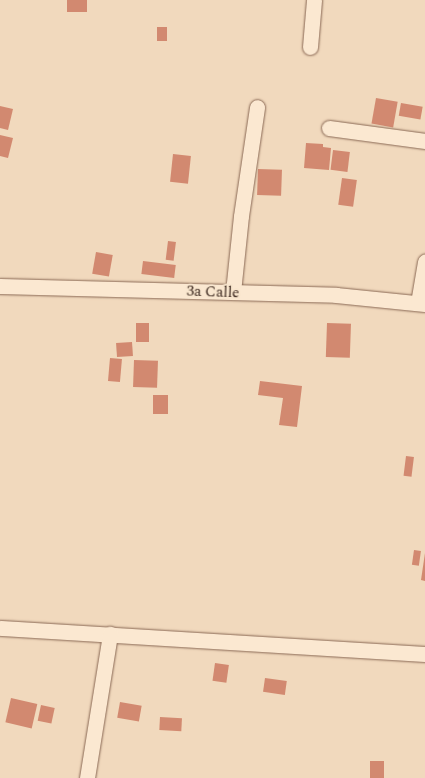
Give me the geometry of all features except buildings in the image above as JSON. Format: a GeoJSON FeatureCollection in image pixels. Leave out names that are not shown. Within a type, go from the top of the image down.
{"type":"FeatureCollection","features":[{"type":"Feature","properties":{"kind":"street"},"geometry":{"type":"LineString","coordinates":[[310,47],[314,0]]}},
{"type":"Feature","properties":{"kind":"street"},"geometry":{"type":"LineString","coordinates":[[233,292],[241,216],[257,108]]}},
{"type":"Feature","properties":{"kind":"street"},"geometry":{"type":"LineString","coordinates":[[329,128],[425,141]]}},
{"type":"Feature","properties":{"kind":"street"},"geometry":{"type":"LineString","coordinates":[[421,304],[425,262]]}},
{"type":"Feature","properties":{"kind":"street","name":"3a Calle"},"geometry":{"type":"LineString","coordinates":[[0,286],[336,295],[421,304]]}},
{"type":"Feature","properties":{"kind":"street"},"geometry":{"type":"LineString","coordinates":[[0,628],[425,654]]}},
{"type":"Feature","properties":{"kind":"street"},"geometry":{"type":"LineString","coordinates":[[86,778],[110,634]]}}]}
